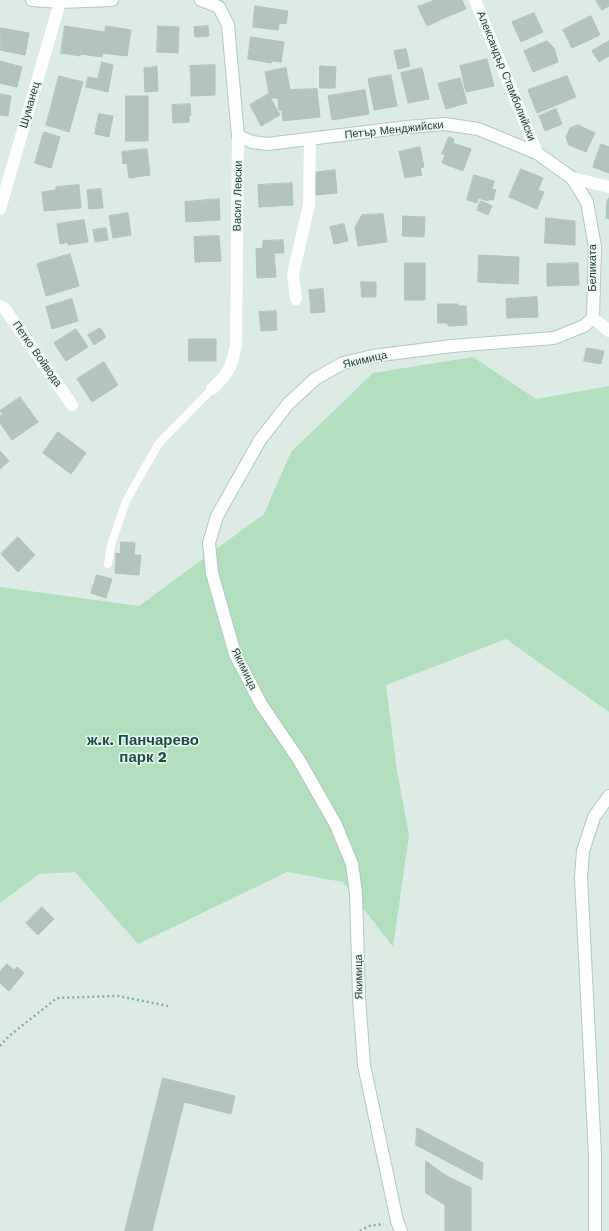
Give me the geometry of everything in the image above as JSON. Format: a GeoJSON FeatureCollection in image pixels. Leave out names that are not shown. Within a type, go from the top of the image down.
{"type":"FeatureCollection","features":[{"type":"Feature","properties":{"kind":"street"},"geometry":{"type":"LineString","coordinates":[[32,0],[60,2],[112,0]]}},
{"type":"Feature","properties":{"kind":"street"},"geometry":{"type":"LineString","coordinates":[[201,0],[219,2]]}},
{"type":"Feature","properties":{"kind":"street","name":"Александър Стамболийски"},"geometry":{"type":"LineString","coordinates":[[474,0],[537,153]]}},
{"type":"Feature","properties":{"kind":"street","name":"Шуманец"},"geometry":{"type":"LineString","coordinates":[[0,209],[60,2]]}},
{"type":"Feature","properties":{"kind":"street","name":"Васил Левски"},"geometry":{"type":"LineString","coordinates":[[212,388],[224,377],[229,369],[236,346],[238,136],[228,24],[219,2]]}},
{"type":"Feature","properties":{"kind":"street","name":"Петър Менджийски"},"geometry":{"type":"LineString","coordinates":[[238,136],[252,142],[267,144],[407,127],[445,124],[478,129],[537,153],[572,178],[609,187]]}},
{"type":"Feature","properties":{"kind":"street"},"geometry":{"type":"LineString","coordinates":[[296,299],[293,274],[309,205],[310,139]]}},
{"type":"Feature","properties":{"kind":"street","name":"Беликата"},"geometry":{"type":"LineString","coordinates":[[572,178],[587,202],[595,247],[593,318]]}},
{"type":"Feature","properties":{"kind":"street","name":"Петко Войвода"},"geometry":{"type":"LineString","coordinates":[[0,306],[5,308],[72,405]]}},
{"type":"Feature","properties":{"kind":"street"},"geometry":{"type":"LineString","coordinates":[[593,318],[609,332]]}},
{"type":"Feature","properties":{"kind":"street","name":"Якимица"},"geometry":{"type":"LineString","coordinates":[[399,1226],[364,1065],[359,997],[356,893],[352,864],[336,825],[299,760],[261,704],[234,654],[212,573],[209,543],[217,516],[260,440],[288,404],[314,379],[343,363],[373,356],[452,346],[554,338],[584,326],[593,318]]}},
{"type":"Feature","properties":{"kind":"street"},"geometry":{"type":"LineString","coordinates":[[595,1231],[595,1147],[581,878],[583,851],[594,817],[609,796]]}},
{"type":"Feature","properties":{"kind":"lane"},"geometry":{"type":"LineString","coordinates":[[108,564],[111,545],[126,501],[159,443],[212,388]]}},
{"type":"Feature","properties":{"kind":"path"},"geometry":{"type":"LineString","coordinates":[[0,1046],[9,1036],[57,998],[118,996],[168,1006]]}},
{"type":"Feature","properties":{"kind":"path"},"geometry":{"type":"LineString","coordinates":[[360,1231],[369,1226],[399,1226]]}},
{"type":"Feature","properties":{"kind":"green space"},"geometry":{"type":"Polygon","coordinates":[[[473,357],[536,399],[609,386],[609,712],[506,639],[386,685],[397,771],[409,835],[393,947],[343,882],[287,872],[138,944],[75,872],[39,874],[0,903],[0,587],[139,606],[264,514],[291,452],[373,373],[473,357]]]}},
{"type":"Feature","properties":{"kind":"building"},"geometry":{"type":"Polygon","coordinates":[[[435,0],[444,18],[427,26],[418,7],[435,0]]]}},
{"type":"Feature","properties":{"kind":"building"},"geometry":{"type":"Polygon","coordinates":[[[436,0],[462,0],[466,9],[444,18],[436,0]]]}},
{"type":"Feature","properties":{"kind":"building"},"geometry":{"type":"Polygon","coordinates":[[[596,0],[609,0],[609,6],[602,10],[596,0]]]}},
{"type":"Feature","properties":{"kind":"building"},"geometry":{"type":"Polygon","coordinates":[[[255,6],[288,11],[286,24],[279,23],[278,30],[253,27],[255,6]]]}},
{"type":"Feature","properties":{"kind":"building"},"geometry":{"type":"Polygon","coordinates":[[[534,13],[543,32],[521,42],[512,22],[534,13]]]}},
{"type":"Feature","properties":{"kind":"building"},"geometry":{"type":"Polygon","coordinates":[[[591,16],[600,35],[572,48],[563,30],[591,16]]]}},
{"type":"Feature","properties":{"kind":"building"},"geometry":{"type":"Polygon","coordinates":[[[65,26],[84,29],[80,56],[61,53],[65,26]]]}},
{"type":"Feature","properties":{"kind":"building"},"geometry":{"type":"Polygon","coordinates":[[[106,26],[131,30],[127,56],[102,53],[106,26]]]}},
{"type":"Feature","properties":{"kind":"building"},"geometry":{"type":"Polygon","coordinates":[[[158,26],[179,27],[178,53],[157,52],[158,26]]]}},
{"type":"Feature","properties":{"kind":"building"},"geometry":{"type":"Polygon","coordinates":[[[208,26],[209,36],[195,37],[194,27],[208,26]]]}},
{"type":"Feature","properties":{"kind":"building"},"geometry":{"type":"Polygon","coordinates":[[[1,28],[29,33],[25,55],[0,50],[1,28]]]}},
{"type":"Feature","properties":{"kind":"building"},"geometry":{"type":"Polygon","coordinates":[[[84,29],[105,32],[102,57],[81,54],[84,29]]]}},
{"type":"Feature","properties":{"kind":"building"},"geometry":{"type":"Polygon","coordinates":[[[251,37],[284,42],[281,62],[272,61],[271,63],[248,59],[251,37]]]}},
{"type":"Feature","properties":{"kind":"building"},"geometry":{"type":"Polygon","coordinates":[[[547,41],[554,48],[558,62],[533,72],[524,51],[547,41]]]}},
{"type":"Feature","properties":{"kind":"building"},"geometry":{"type":"Polygon","coordinates":[[[609,41],[609,56],[599,62],[592,51],[609,41]]]}},
{"type":"Feature","properties":{"kind":"building"},"geometry":{"type":"Polygon","coordinates":[[[406,49],[410,66],[398,69],[394,51],[406,49]]]}},
{"type":"Feature","properties":{"kind":"building"},"geometry":{"type":"Polygon","coordinates":[[[487,59],[494,86],[466,92],[460,66],[487,59]]]}},
{"type":"Feature","properties":{"kind":"building"},"geometry":{"type":"Polygon","coordinates":[[[0,61],[22,67],[17,87],[0,83],[0,61]]]}},
{"type":"Feature","properties":{"kind":"building"},"geometry":{"type":"Polygon","coordinates":[[[102,62],[113,65],[110,81],[98,79],[102,62]]]}},
{"type":"Feature","properties":{"kind":"building"},"geometry":{"type":"Polygon","coordinates":[[[215,65],[215,79],[191,80],[190,66],[215,65]]]}},
{"type":"Feature","properties":{"kind":"building"},"geometry":{"type":"Polygon","coordinates":[[[320,66],[336,67],[335,88],[320,88],[320,66]]]}},
{"type":"Feature","properties":{"kind":"building"},"geometry":{"type":"Polygon","coordinates":[[[157,67],[158,91],[145,92],[144,68],[157,67]]]}},
{"type":"Feature","properties":{"kind":"building"},"geometry":{"type":"Polygon","coordinates":[[[286,68],[290,90],[286,98],[270,98],[265,72],[286,68]]]}},
{"type":"Feature","properties":{"kind":"building"},"geometry":{"type":"Polygon","coordinates":[[[422,68],[429,99],[408,103],[401,73],[422,68]]]}},
{"type":"Feature","properties":{"kind":"building"},"geometry":{"type":"Polygon","coordinates":[[[391,75],[397,106],[374,110],[368,79],[391,75]]]}},
{"type":"Feature","properties":{"kind":"building"},"geometry":{"type":"Polygon","coordinates":[[[59,76],[83,82],[76,107],[53,100],[59,76]]]}},
{"type":"Feature","properties":{"kind":"building"},"geometry":{"type":"Polygon","coordinates":[[[567,76],[576,97],[537,113],[528,90],[567,76]]]}},
{"type":"Feature","properties":{"kind":"building"},"geometry":{"type":"Polygon","coordinates":[[[88,77],[110,81],[108,92],[86,87],[88,77]]]}},
{"type":"Feature","properties":{"kind":"building"},"geometry":{"type":"Polygon","coordinates":[[[460,78],[467,103],[446,109],[438,84],[460,78]]]}},
{"type":"Feature","properties":{"kind":"building"},"geometry":{"type":"Polygon","coordinates":[[[215,79],[215,95],[191,96],[191,80],[215,79]]]}},
{"type":"Feature","properties":{"kind":"building"},"geometry":{"type":"Polygon","coordinates":[[[317,89],[320,117],[283,121],[282,110],[279,110],[278,98],[286,98],[290,90],[317,89]]]}},
{"type":"Feature","properties":{"kind":"building"},"geometry":{"type":"Polygon","coordinates":[[[365,90],[369,114],[332,120],[328,96],[365,90]]]}},
{"type":"Feature","properties":{"kind":"building"},"geometry":{"type":"Polygon","coordinates":[[[0,94],[11,96],[8,116],[0,115],[0,94]]]}},
{"type":"Feature","properties":{"kind":"building"},"geometry":{"type":"Polygon","coordinates":[[[268,94],[280,115],[261,126],[250,105],[268,94]]]}},
{"type":"Feature","properties":{"kind":"building"},"geometry":{"type":"Polygon","coordinates":[[[126,96],[148,96],[148,141],[126,141],[126,96]]]}},
{"type":"Feature","properties":{"kind":"building"},"geometry":{"type":"Polygon","coordinates":[[[53,100],[76,107],[69,132],[46,125],[53,100]]]}},
{"type":"Feature","properties":{"kind":"building"},"geometry":{"type":"Polygon","coordinates":[[[190,104],[191,115],[189,115],[189,122],[173,123],[172,105],[190,104]]]}},
{"type":"Feature","properties":{"kind":"building"},"geometry":{"type":"Polygon","coordinates":[[[556,109],[562,124],[545,131],[539,116],[556,109]]]}},
{"type":"Feature","properties":{"kind":"building"},"geometry":{"type":"Polygon","coordinates":[[[99,114],[113,116],[109,137],[95,134],[99,114]]]}},
{"type":"Feature","properties":{"kind":"building"},"geometry":{"type":"Polygon","coordinates":[[[578,125],[595,133],[586,152],[569,145],[566,137],[570,128],[578,125]]]}},
{"type":"Feature","properties":{"kind":"building"},"geometry":{"type":"Polygon","coordinates":[[[44,132],[60,137],[51,168],[35,163],[44,132]]]}},
{"type":"Feature","properties":{"kind":"building"},"geometry":{"type":"Polygon","coordinates":[[[449,137],[454,139],[453,143],[471,149],[463,171],[442,163],[445,155],[442,154],[449,137]]]}},
{"type":"Feature","properties":{"kind":"building"},"geometry":{"type":"Polygon","coordinates":[[[601,144],[609,147],[609,173],[593,167],[601,144]]]}},
{"type":"Feature","properties":{"kind":"building"},"geometry":{"type":"Polygon","coordinates":[[[420,147],[424,167],[420,168],[422,175],[405,178],[399,152],[420,147]]]}},
{"type":"Feature","properties":{"kind":"building"},"geometry":{"type":"Polygon","coordinates":[[[147,149],[150,175],[129,178],[127,163],[123,164],[122,152],[147,149]]]}},
{"type":"Feature","properties":{"kind":"building"},"geometry":{"type":"Polygon","coordinates":[[[521,169],[543,178],[538,190],[544,192],[537,209],[509,197],[521,169]]]}},
{"type":"Feature","properties":{"kind":"building"},"geometry":{"type":"Polygon","coordinates":[[[335,170],[337,193],[316,195],[313,173],[335,170]]]}},
{"type":"Feature","properties":{"kind":"building"},"geometry":{"type":"Polygon","coordinates":[[[474,175],[494,181],[492,189],[496,190],[493,200],[489,199],[488,201],[478,198],[477,203],[467,200],[474,175]]]}},
{"type":"Feature","properties":{"kind":"building"},"geometry":{"type":"Polygon","coordinates":[[[292,183],[293,205],[276,206],[275,184],[292,183]]]}},
{"type":"Feature","properties":{"kind":"building"},"geometry":{"type":"Polygon","coordinates":[[[275,184],[276,206],[259,207],[258,185],[275,184]]]}},
{"type":"Feature","properties":{"kind":"building"},"geometry":{"type":"Polygon","coordinates":[[[79,185],[81,208],[44,211],[42,192],[56,190],[56,187],[79,185]]]}},
{"type":"Feature","properties":{"kind":"building"},"geometry":{"type":"Polygon","coordinates":[[[101,189],[103,208],[89,209],[87,190],[101,189]]]}},
{"type":"Feature","properties":{"kind":"building"},"geometry":{"type":"Polygon","coordinates":[[[609,198],[609,219],[606,218],[607,201],[609,198]]]}},
{"type":"Feature","properties":{"kind":"building"},"geometry":{"type":"Polygon","coordinates":[[[219,199],[220,220],[186,222],[185,202],[219,199]]]}},
{"type":"Feature","properties":{"kind":"building"},"geometry":{"type":"Polygon","coordinates":[[[481,201],[492,206],[488,215],[477,210],[481,201]]]}},
{"type":"Feature","properties":{"kind":"building"},"geometry":{"type":"Polygon","coordinates":[[[128,213],[131,235],[113,238],[109,216],[128,213]]]}},
{"type":"Feature","properties":{"kind":"building"},"geometry":{"type":"Polygon","coordinates":[[[383,214],[387,242],[358,246],[355,227],[362,215],[383,214]]]}},
{"type":"Feature","properties":{"kind":"building"},"geometry":{"type":"Polygon","coordinates":[[[403,216],[425,217],[424,237],[403,236],[403,216]]]}},
{"type":"Feature","properties":{"kind":"building"},"geometry":{"type":"Polygon","coordinates":[[[546,218],[575,221],[575,245],[545,243],[546,218]]]}},
{"type":"Feature","properties":{"kind":"building"},"geometry":{"type":"Polygon","coordinates":[[[84,220],[88,242],[68,245],[68,242],[60,244],[57,224],[84,220]]]}},
{"type":"Feature","properties":{"kind":"building"},"geometry":{"type":"Polygon","coordinates":[[[344,224],[348,241],[334,244],[330,227],[344,224]]]}},
{"type":"Feature","properties":{"kind":"building"},"geometry":{"type":"Polygon","coordinates":[[[106,228],[108,240],[95,242],[93,230],[106,228]]]}},
{"type":"Feature","properties":{"kind":"building"},"geometry":{"type":"Polygon","coordinates":[[[219,236],[221,261],[195,262],[194,237],[219,236]]]}},
{"type":"Feature","properties":{"kind":"building"},"geometry":{"type":"Polygon","coordinates":[[[283,240],[284,253],[274,253],[276,277],[257,278],[256,249],[263,248],[263,241],[283,240]]]}},
{"type":"Feature","properties":{"kind":"building"},"geometry":{"type":"Polygon","coordinates":[[[70,254],[75,271],[42,281],[37,264],[70,254]]]}},
{"type":"Feature","properties":{"kind":"building"},"geometry":{"type":"Polygon","coordinates":[[[479,255],[519,257],[518,284],[478,282],[479,255]]]}},
{"type":"Feature","properties":{"kind":"building"},"geometry":{"type":"Polygon","coordinates":[[[405,263],[425,263],[425,281],[405,281],[405,263]]]}},
{"type":"Feature","properties":{"kind":"building"},"geometry":{"type":"Polygon","coordinates":[[[578,263],[579,285],[547,286],[547,264],[578,263]]]}},
{"type":"Feature","properties":{"kind":"building"},"geometry":{"type":"Polygon","coordinates":[[[75,271],[79,286],[46,296],[42,281],[75,271]]]}},
{"type":"Feature","properties":{"kind":"building"},"geometry":{"type":"Polygon","coordinates":[[[405,281],[425,281],[425,300],[405,300],[405,281]]]}},
{"type":"Feature","properties":{"kind":"building"},"geometry":{"type":"Polygon","coordinates":[[[361,282],[376,282],[376,297],[362,297],[361,282]]]}},
{"type":"Feature","properties":{"kind":"building"},"geometry":{"type":"Polygon","coordinates":[[[323,289],[325,312],[311,313],[309,290],[323,289]]]}},
{"type":"Feature","properties":{"kind":"building"},"geometry":{"type":"Polygon","coordinates":[[[537,297],[538,317],[507,318],[506,299],[537,297]]]}},
{"type":"Feature","properties":{"kind":"building"},"geometry":{"type":"Polygon","coordinates":[[[72,299],[78,321],[52,329],[46,307],[72,299]]]}},
{"type":"Feature","properties":{"kind":"building"},"geometry":{"type":"Polygon","coordinates":[[[438,304],[458,304],[458,306],[466,306],[467,325],[448,326],[448,323],[438,323],[438,304]]]}},
{"type":"Feature","properties":{"kind":"building"},"geometry":{"type":"Polygon","coordinates":[[[276,311],[277,330],[261,331],[259,312],[276,311]]]}},
{"type":"Feature","properties":{"kind":"building"},"geometry":{"type":"Polygon","coordinates":[[[100,328],[106,337],[94,345],[88,335],[100,328]]]}},
{"type":"Feature","properties":{"kind":"building"},"geometry":{"type":"Polygon","coordinates":[[[76,329],[88,347],[66,361],[54,343],[76,329]]]}},
{"type":"Feature","properties":{"kind":"building"},"geometry":{"type":"Polygon","coordinates":[[[189,339],[216,339],[216,361],[189,361],[189,339]]]}},
{"type":"Feature","properties":{"kind":"building"},"geometry":{"type":"Polygon","coordinates":[[[587,348],[604,351],[601,364],[584,361],[587,348]]]}},
{"type":"Feature","properties":{"kind":"building"},"geometry":{"type":"Polygon","coordinates":[[[104,362],[118,385],[92,402],[77,379],[104,362]]]}},
{"type":"Feature","properties":{"kind":"building"},"geometry":{"type":"Polygon","coordinates":[[[20,397],[38,422],[12,440],[0,423],[0,416],[3,414],[0,411],[20,397]]]}},
{"type":"Feature","properties":{"kind":"building"},"geometry":{"type":"Polygon","coordinates":[[[58,432],[86,453],[71,474],[43,453],[58,432]]]}},
{"type":"Feature","properties":{"kind":"building"},"geometry":{"type":"Polygon","coordinates":[[[0,451],[9,461],[0,469],[0,451]]]}},
{"type":"Feature","properties":{"kind":"building"},"geometry":{"type":"Polygon","coordinates":[[[18,537],[35,555],[18,572],[1,554],[18,537]]]}},
{"type":"Feature","properties":{"kind":"building"},"geometry":{"type":"Polygon","coordinates":[[[121,542],[135,543],[134,555],[141,555],[139,575],[115,573],[116,553],[120,554],[121,542]]]}},
{"type":"Feature","properties":{"kind":"building"},"geometry":{"type":"Polygon","coordinates":[[[97,575],[112,579],[106,598],[91,593],[97,575]]]}},
{"type":"Feature","properties":{"kind":"building"},"geometry":{"type":"Polygon","coordinates":[[[42,907],[54,919],[38,935],[26,923],[42,907]]]}},
{"type":"Feature","properties":{"kind":"building"},"geometry":{"type":"Polygon","coordinates":[[[7,964],[14,970],[17,967],[24,973],[9,991],[0,983],[0,972],[7,964]]]}},
{"type":"Feature","properties":{"kind":"building"},"geometry":{"type":"Polygon","coordinates":[[[163,1078],[235,1096],[231,1114],[184,1102],[152,1231],[125,1231],[163,1078]]]}},
{"type":"Feature","properties":{"kind":"building"},"geometry":{"type":"Polygon","coordinates":[[[417,1128],[483,1163],[482,1180],[416,1145],[417,1128]]]}},
{"type":"Feature","properties":{"kind":"building"},"geometry":{"type":"Polygon","coordinates":[[[426,1161],[445,1175],[471,1188],[471,1231],[445,1231],[445,1205],[426,1193],[426,1161]]]}},
{"type":"Feature","properties":{"kind":"district","name":"ж.к. Панчарево парк 2"},"geometry":{"type":"Point","coordinates":[143,750]}}]}
